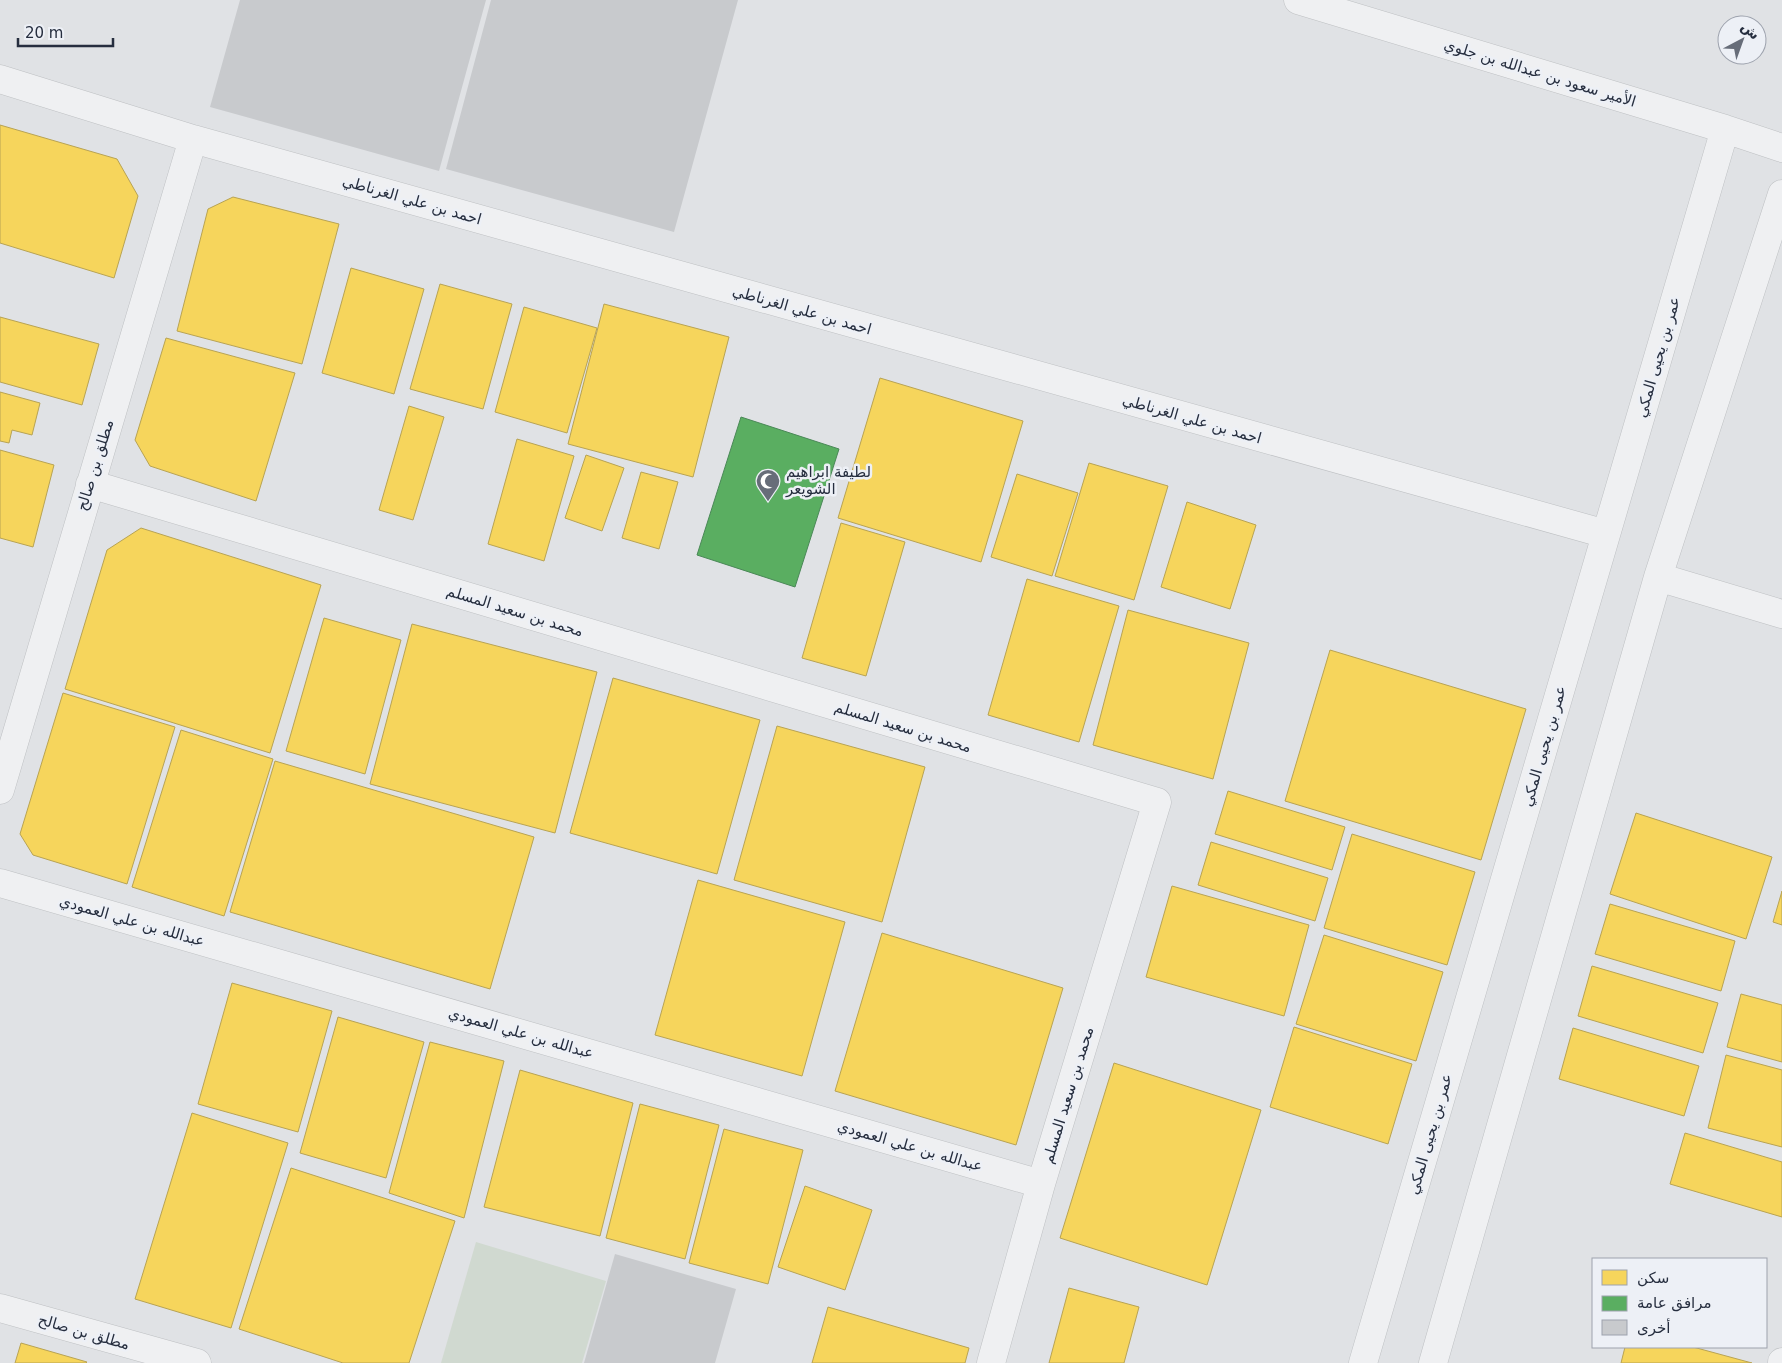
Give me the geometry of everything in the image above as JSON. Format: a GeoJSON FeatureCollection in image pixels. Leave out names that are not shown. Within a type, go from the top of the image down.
{"type":"FeatureCollection","features":[{"type":"Feature","properties":{"kind":"street","name":"الأمير سعود بن عبدالله بن جلوي"},"geometry":{"type":"LineString","coordinates":[[1298,0],[1725,129],[1782,148]]}},
{"type":"Feature","properties":{"kind":"street","name":"احمد بن علي الغرناطي"},"geometry":{"type":"LineString","coordinates":[[0,79],[193,139],[1606,534]]}},
{"type":"Feature","properties":{"kind":"street","name":"عمر بن يحيى المكي"},"geometry":{"type":"LineString","coordinates":[[1362,1363],[1725,129]]}},
{"type":"Feature","properties":{"kind":"street","name":"مطلق بن صالح"},"geometry":{"type":"LineString","coordinates":[[0,790],[193,139]]}},
{"type":"Feature","properties":{"kind":"street"},"geometry":{"type":"LineString","coordinates":[[1433,1363],[1658,577],[1782,194]]}},
{"type":"Feature","properties":{"kind":"street","name":"محمد بن سعيد المسلم"},"geometry":{"type":"LineString","coordinates":[[90,484],[1157,802],[1041,1184],[991,1363]]}},
{"type":"Feature","properties":{"kind":"street"},"geometry":{"type":"LineString","coordinates":[[1658,577],[1782,614]]}},
{"type":"Feature","properties":{"kind":"street","name":"عبدالله بن علي العمودي"},"geometry":{"type":"LineString","coordinates":[[0,883],[1041,1184]]}},
{"type":"Feature","properties":{"kind":"street","name":"مطلق بن صالح"},"geometry":{"type":"LineString","coordinates":[[0,1308],[197,1363]]}},
{"type":"Feature","properties":{"kind":"shaded area"},"geometry":{"type":"Polygon","coordinates":[[[476,1242],[606,1281],[582,1363],[441,1363],[476,1242]]]}},
{"type":"Feature","properties":{"kind":"building: سكن"},"geometry":{"type":"Polygon","coordinates":[[[0,125],[117,159],[138,196],[114,278],[0,243],[0,125]]]}},
{"type":"Feature","properties":{"kind":"building: سكن"},"geometry":{"type":"Polygon","coordinates":[[[233,197],[339,224],[302,364],[177,331],[208,209],[233,197]]]}},
{"type":"Feature","properties":{"kind":"building: سكن"},"geometry":{"type":"Polygon","coordinates":[[[351,268],[424,289],[394,394],[322,373],[351,268]]]}},
{"type":"Feature","properties":{"kind":"building: سكن"},"geometry":{"type":"Polygon","coordinates":[[[440,284],[512,304],[483,409],[410,389],[440,284]]]}},
{"type":"Feature","properties":{"kind":"building: سكن"},"geometry":{"type":"Polygon","coordinates":[[[604,304],[729,337],[693,477],[568,444],[604,304]]]}},
{"type":"Feature","properties":{"kind":"building: سكن"},"geometry":{"type":"Polygon","coordinates":[[[524,307],[597,328],[567,433],[495,412],[524,307]]]}},
{"type":"Feature","properties":{"kind":"building: سكن"},"geometry":{"type":"Polygon","coordinates":[[[0,317],[99,344],[82,405],[0,382],[0,317]]]}},
{"type":"Feature","properties":{"kind":"building: سكن"},"geometry":{"type":"Polygon","coordinates":[[[166,338],[295,373],[256,501],[150,466],[135,440],[166,338]]]}},
{"type":"Feature","properties":{"kind":"building: سكن"},"geometry":{"type":"Polygon","coordinates":[[[880,378],[1023,421],[981,562],[838,518],[880,378]]]}},
{"type":"Feature","properties":{"kind":"building: سكن"},"geometry":{"type":"Polygon","coordinates":[[[0,392],[40,403],[32,435],[12,430],[9,443],[0,441],[0,392]]]}},
{"type":"Feature","properties":{"kind":"building: سكن"},"geometry":{"type":"Polygon","coordinates":[[[409,406],[444,417],[413,520],[379,510],[409,406]]]}},
{"type":"Feature","properties":{"kind":"building: سكن"},"geometry":{"type":"Polygon","coordinates":[[[517,439],[574,456],[544,561],[488,544],[517,439]]]}},
{"type":"Feature","properties":{"kind":"building: سكن"},"geometry":{"type":"Polygon","coordinates":[[[0,450],[54,465],[33,547],[0,538],[0,450]]]}},
{"type":"Feature","properties":{"kind":"building: سكن"},"geometry":{"type":"Polygon","coordinates":[[[586,455],[624,468],[602,531],[565,518],[586,455]]]}},
{"type":"Feature","properties":{"kind":"building: سكن"},"geometry":{"type":"Polygon","coordinates":[[[1089,463],[1168,486],[1134,600],[1055,576],[1089,463]]]}},
{"type":"Feature","properties":{"kind":"building: سكن"},"geometry":{"type":"Polygon","coordinates":[[[641,472],[678,482],[659,549],[622,538],[641,472]]]}},
{"type":"Feature","properties":{"kind":"building: سكن"},"geometry":{"type":"Polygon","coordinates":[[[1017,474],[1078,493],[1052,576],[991,557],[1017,474]]]}},
{"type":"Feature","properties":{"kind":"building: سكن"},"geometry":{"type":"Polygon","coordinates":[[[1187,502],[1256,525],[1230,609],[1161,587],[1187,502]]]}},
{"type":"Feature","properties":{"kind":"building: سكن"},"geometry":{"type":"Polygon","coordinates":[[[841,523],[905,542],[866,676],[802,658],[841,523]]]}},
{"type":"Feature","properties":{"kind":"building: سكن"},"geometry":{"type":"Polygon","coordinates":[[[141,528],[321,585],[270,753],[65,689],[107,550],[141,528]]]}},
{"type":"Feature","properties":{"kind":"building: سكن"},"geometry":{"type":"Polygon","coordinates":[[[1027,579],[1119,606],[1079,742],[988,715],[1027,579]]]}},
{"type":"Feature","properties":{"kind":"building: سكن"},"geometry":{"type":"Polygon","coordinates":[[[1128,610],[1249,643],[1213,779],[1093,745],[1128,610]]]}},
{"type":"Feature","properties":{"kind":"building: سكن"},"geometry":{"type":"Polygon","coordinates":[[[324,618],[401,640],[365,774],[286,751],[324,618]]]}},
{"type":"Feature","properties":{"kind":"building: سكن"},"geometry":{"type":"Polygon","coordinates":[[[412,624],[597,672],[555,833],[370,784],[412,624]]]}},
{"type":"Feature","properties":{"kind":"building: سكن"},"geometry":{"type":"Polygon","coordinates":[[[1330,650],[1526,709],[1481,860],[1285,801],[1330,650]]]}},
{"type":"Feature","properties":{"kind":"building: سكن"},"geometry":{"type":"Polygon","coordinates":[[[613,678],[760,720],[717,874],[570,833],[613,678]]]}},
{"type":"Feature","properties":{"kind":"building: سكن"},"geometry":{"type":"Polygon","coordinates":[[[63,693],[175,727],[127,884],[33,855],[20,834],[63,693]]]}},
{"type":"Feature","properties":{"kind":"building: سكن"},"geometry":{"type":"Polygon","coordinates":[[[777,726],[925,767],[882,922],[734,880],[777,726]]]}},
{"type":"Feature","properties":{"kind":"building: سكن"},"geometry":{"type":"Polygon","coordinates":[[[181,730],[273,759],[224,916],[132,887],[181,730]]]}},
{"type":"Feature","properties":{"kind":"building: سكن"},"geometry":{"type":"Polygon","coordinates":[[[275,761],[534,837],[490,989],[230,912],[275,761]]]}},
{"type":"Feature","properties":{"kind":"building: سكن"},"geometry":{"type":"Polygon","coordinates":[[[1228,791],[1345,827],[1332,870],[1215,834],[1228,791]]]}},
{"type":"Feature","properties":{"kind":"building: سكن"},"geometry":{"type":"Polygon","coordinates":[[[1636,813],[1772,857],[1746,939],[1610,894],[1636,813]]]}},
{"type":"Feature","properties":{"kind":"building: سكن"},"geometry":{"type":"Polygon","coordinates":[[[1352,834],[1475,872],[1447,965],[1324,928],[1352,834]]]}},
{"type":"Feature","properties":{"kind":"building: سكن"},"geometry":{"type":"Polygon","coordinates":[[[1211,842],[1328,878],[1315,921],[1198,885],[1211,842]]]}},
{"type":"Feature","properties":{"kind":"building: سكن"},"geometry":{"type":"Polygon","coordinates":[[[698,880],[845,922],[802,1076],[655,1035],[698,880]]]}},
{"type":"Feature","properties":{"kind":"building: سكن"},"geometry":{"type":"Polygon","coordinates":[[[1172,886],[1309,925],[1284,1016],[1146,977],[1172,886]]]}},
{"type":"Feature","properties":{"kind":"building: سكن"},"geometry":{"type":"Polygon","coordinates":[[[1782,891],[1782,925],[1773,922],[1782,891]]]}},
{"type":"Feature","properties":{"kind":"building: سكن"},"geometry":{"type":"Polygon","coordinates":[[[1610,904],[1735,941],[1721,991],[1595,954],[1610,904]]]}},
{"type":"Feature","properties":{"kind":"building: سكن"},"geometry":{"type":"Polygon","coordinates":[[[882,933],[1063,988],[1016,1145],[835,1091],[882,933]]]}},
{"type":"Feature","properties":{"kind":"building: سكن"},"geometry":{"type":"Polygon","coordinates":[[[1324,935],[1443,972],[1416,1061],[1296,1024],[1324,935]]]}},
{"type":"Feature","properties":{"kind":"building: سكن"},"geometry":{"type":"Polygon","coordinates":[[[1592,966],[1718,1003],[1703,1053],[1578,1016],[1592,966]]]}},
{"type":"Feature","properties":{"kind":"building: سكن"},"geometry":{"type":"Polygon","coordinates":[[[232,983],[332,1011],[298,1132],[198,1104],[232,983]]]}},
{"type":"Feature","properties":{"kind":"building: سكن"},"geometry":{"type":"Polygon","coordinates":[[[1741,994],[1782,1005],[1782,1062],[1727,1047],[1741,994]]]}},
{"type":"Feature","properties":{"kind":"building: سكن"},"geometry":{"type":"Polygon","coordinates":[[[338,1017],[424,1042],[386,1178],[300,1153],[338,1017]]]}},
{"type":"Feature","properties":{"kind":"building: سكن"},"geometry":{"type":"Polygon","coordinates":[[[1294,1027],[1412,1064],[1388,1144],[1270,1107],[1294,1027]]]}},
{"type":"Feature","properties":{"kind":"building: سكن"},"geometry":{"type":"Polygon","coordinates":[[[1573,1028],[1699,1066],[1684,1116],[1559,1079],[1573,1028]]]}},
{"type":"Feature","properties":{"kind":"building: سكن"},"geometry":{"type":"Polygon","coordinates":[[[430,1042],[504,1061],[464,1218],[389,1193],[430,1042]]]}},
{"type":"Feature","properties":{"kind":"building: سكن"},"geometry":{"type":"Polygon","coordinates":[[[1726,1055],[1782,1070],[1782,1147],[1708,1128],[1726,1055]]]}},
{"type":"Feature","properties":{"kind":"building: سكن"},"geometry":{"type":"Polygon","coordinates":[[[1114,1063],[1261,1110],[1207,1285],[1060,1238],[1114,1063]]]}},
{"type":"Feature","properties":{"kind":"building: سكن"},"geometry":{"type":"Polygon","coordinates":[[[520,1070],[633,1103],[600,1236],[484,1207],[520,1070]]]}},
{"type":"Feature","properties":{"kind":"building: سكن"},"geometry":{"type":"Polygon","coordinates":[[[640,1104],[719,1125],[685,1259],[606,1238],[640,1104]]]}},
{"type":"Feature","properties":{"kind":"building: سكن"},"geometry":{"type":"Polygon","coordinates":[[[192,1113],[288,1143],[231,1328],[135,1299],[192,1113]]]}},
{"type":"Feature","properties":{"kind":"building: سكن"},"geometry":{"type":"Polygon","coordinates":[[[724,1129],[803,1150],[768,1284],[689,1263],[724,1129]]]}},
{"type":"Feature","properties":{"kind":"building: سكن"},"geometry":{"type":"Polygon","coordinates":[[[1685,1133],[1782,1162],[1782,1217],[1670,1184],[1685,1133]]]}},
{"type":"Feature","properties":{"kind":"building: سكن"},"geometry":{"type":"Polygon","coordinates":[[[291,1168],[455,1221],[409,1363],[343,1363],[239,1329],[291,1168]]]}},
{"type":"Feature","properties":{"kind":"building: سكن"},"geometry":{"type":"Polygon","coordinates":[[[805,1186],[872,1210],[845,1290],[778,1267],[805,1186]]]}},
{"type":"Feature","properties":{"kind":"building: سكن"},"geometry":{"type":"Polygon","coordinates":[[[1069,1288],[1139,1307],[1124,1363],[1049,1363],[1069,1288]]]}},
{"type":"Feature","properties":{"kind":"building: سكن"},"geometry":{"type":"Polygon","coordinates":[[[828,1307],[969,1348],[965,1363],[812,1363],[828,1307]]]}},
{"type":"Feature","properties":{"kind":"building: سكن"},"geometry":{"type":"Polygon","coordinates":[[[21,1343],[87,1362],[15,1363],[21,1343]]]}},
{"type":"Feature","properties":{"kind":"building: سكن"},"geometry":{"type":"Polygon","coordinates":[[[1625,1348],[1697,1348],[1752,1363],[1621,1363],[1625,1348]]]}},
{"type":"Feature","properties":{"kind":"building: مرافق عامة","name":"لطيفة ابراهيم الشويعر"},"geometry":{"type":"Polygon","coordinates":[[[741,417],[839,449],[795,587],[697,555],[741,417]]]}},
{"type":"Feature","properties":{"kind":"building: أخرى"},"geometry":{"type":"Polygon","coordinates":[[[240,0],[486,0],[439,171],[210,107],[240,0]]]}},
{"type":"Feature","properties":{"kind":"building: أخرى"},"geometry":{"type":"Polygon","coordinates":[[[491,0],[738,0],[674,232],[446,169],[491,0]]]}},
{"type":"Feature","properties":{"kind":"building: أخرى"},"geometry":{"type":"Polygon","coordinates":[[[615,1254],[736,1289],[715,1363],[584,1363],[615,1254]]]}},
{"type":"Feature","properties":{"kind":"place","name":"لطيفة ابراهيم الشويعر"},"geometry":{"type":"Point","coordinates":[768,502]}}]}
